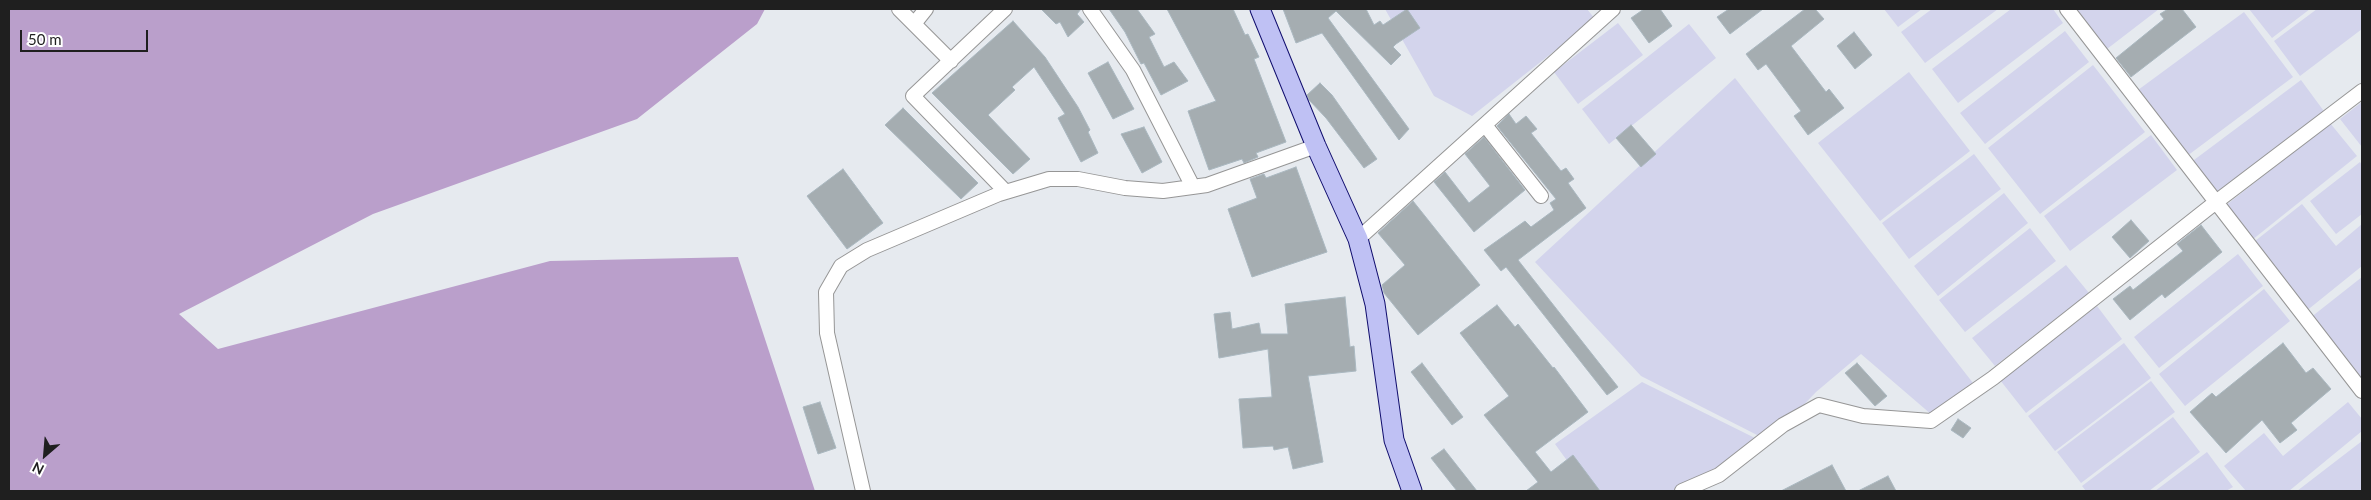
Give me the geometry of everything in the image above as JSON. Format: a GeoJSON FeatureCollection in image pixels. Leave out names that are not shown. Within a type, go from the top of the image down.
{"type":"FeatureCollection","features":[{"type":"Feature","properties":{"kind":"street"},"geometry":{"type":"LineString","coordinates":[[899,9],[951,61]]}},
{"type":"Feature","properties":{"kind":"street"},"geometry":{"type":"LineString","coordinates":[[914,24],[926,9]]}},
{"type":"Feature","properties":{"kind":"street"},"geometry":{"type":"LineString","coordinates":[[1005,9],[913,96],[1006,192]]}},
{"type":"Feature","properties":{"kind":"street"},"geometry":{"type":"LineString","coordinates":[[1090,9],[1133,70],[1193,187]]}},
{"type":"Feature","properties":{"kind":"street"},"geometry":{"type":"LineString","coordinates":[[1260,9],[1316,146],[1358,239],[1375,304],[1394,440],[1412,491]]}},
{"type":"Feature","properties":{"kind":"street"},"geometry":{"type":"LineString","coordinates":[[1358,239],[1613,9]]}},
{"type":"Feature","properties":{"kind":"street"},"geometry":{"type":"LineString","coordinates":[[2067,9],[2362,391]]}},
{"type":"Feature","properties":{"kind":"street"},"geometry":{"type":"LineString","coordinates":[[1682,491],[1719,475],[1783,425],[1819,405],[1863,416],[1931,421],[1993,378],[2216,202],[2362,91]]}},
{"type":"Feature","properties":{"kind":"street"},"geometry":{"type":"LineString","coordinates":[[1485,124],[1541,196]]}},
{"type":"Feature","properties":{"kind":"street"},"geometry":{"type":"LineString","coordinates":[[863,491],[827,333],[826,292],[841,266],[867,250],[1006,192],[1049,179],[1078,179],[1125,188],[1163,191],[1207,185],[1316,146]]}},
{"type":"Feature","properties":{"kind":"shaded area"},"geometry":{"type":"Polygon","coordinates":[[[9,9],[765,9],[757,24],[637,119],[373,214],[179,314],[218,349],[550,261],[738,257],[815,491],[9,491],[9,9]]]}},
{"type":"Feature","properties":{"kind":"shaded area"},"geometry":{"type":"Polygon","coordinates":[[[1385,9],[1587,9],[1595,19],[1472,116],[1434,96],[1385,9]]]}},
{"type":"Feature","properties":{"kind":"shaded area"},"geometry":{"type":"Polygon","coordinates":[[[1884,9],[1922,9],[1898,27],[1884,9]]]}},
{"type":"Feature","properties":{"kind":"shaded area"},"geometry":{"type":"Polygon","coordinates":[[[1932,9],[1998,9],[1925,63],[1901,32],[1932,9]]]}},
{"type":"Feature","properties":{"kind":"shaded area"},"geometry":{"type":"Polygon","coordinates":[[[2011,9],[2053,9],[2063,23],[1958,103],[1932,69],[2011,9]]]}},
{"type":"Feature","properties":{"kind":"shaded area"},"geometry":{"type":"Polygon","coordinates":[[[2076,9],[2159,9],[2107,49],[2076,9]]]}},
{"type":"Feature","properties":{"kind":"shaded area"},"geometry":{"type":"Polygon","coordinates":[[[2249,9],[2310,9],[2272,38],[2249,9]]]}},
{"type":"Feature","properties":{"kind":"shaded area"},"geometry":{"type":"Polygon","coordinates":[[[2317,9],[2362,9],[2362,29],[2300,76],[2274,41],[2317,9]]]}},
{"type":"Feature","properties":{"kind":"shaded area"},"geometry":{"type":"Polygon","coordinates":[[[2244,12],[2293,77],[2187,156],[2138,90],[2244,12]]]}},
{"type":"Feature","properties":{"kind":"shaded area"},"geometry":{"type":"Polygon","coordinates":[[[1618,23],[1643,55],[1578,104],[1554,72],[1618,23]]]}},
{"type":"Feature","properties":{"kind":"shaded area"},"geometry":{"type":"Polygon","coordinates":[[[1689,24],[1716,58],[1609,144],[1582,109],[1689,24]]]}},
{"type":"Feature","properties":{"kind":"shaded area"},"geometry":{"type":"Polygon","coordinates":[[[2065,31],[2089,62],[1985,144],[1960,113],[2065,31]]]}},
{"type":"Feature","properties":{"kind":"shaded area"},"geometry":{"type":"Polygon","coordinates":[[[2093,65],[2145,132],[2040,214],[1988,148],[2093,65]]]}},
{"type":"Feature","properties":{"kind":"shaded area"},"geometry":{"type":"Polygon","coordinates":[[[1909,72],[1970,151],[1880,221],[1818,143],[1909,72]]]}},
{"type":"Feature","properties":{"kind":"shaded area"},"geometry":{"type":"Polygon","coordinates":[[[1735,78],[1973,383],[1932,415],[1861,354],[1816,392],[1794,415],[1761,437],[1641,376],[1535,262],[1735,78]]]}},
{"type":"Feature","properties":{"kind":"shaded area"},"geometry":{"type":"Polygon","coordinates":[[[2301,80],[2326,114],[2215,197],[2190,163],[2301,80]]]}},
{"type":"Feature","properties":{"kind":"shaded area"},"geometry":{"type":"Polygon","coordinates":[[[2362,102],[2362,147],[2340,119],[2362,102]]]}},
{"type":"Feature","properties":{"kind":"shaded area"},"geometry":{"type":"Polygon","coordinates":[[[2330,123],[2357,156],[2252,240],[2225,206],[2330,123]]]}},
{"type":"Feature","properties":{"kind":"shaded area"},"geometry":{"type":"Polygon","coordinates":[[[2151,135],[2177,170],[2070,251],[2044,216],[2151,135]]]}},
{"type":"Feature","properties":{"kind":"shaded area"},"geometry":{"type":"Polygon","coordinates":[[[1974,154],[2001,189],[1909,259],[1882,223],[1974,154]]]}},
{"type":"Feature","properties":{"kind":"shaded area"},"geometry":{"type":"Polygon","coordinates":[[[2360,162],[2362,165],[2362,214],[2336,234],[2310,201],[2360,162]]]}},
{"type":"Feature","properties":{"kind":"shaded area"},"geometry":{"type":"Polygon","coordinates":[[[2004,193],[2028,223],[1938,296],[1914,266],[2004,193]]]}},
{"type":"Feature","properties":{"kind":"shaded area"},"geometry":{"type":"Polygon","coordinates":[[[2302,204],[2336,246],[2362,224],[2362,266],[2305,312],[2250,245],[2302,204]]]}},
{"type":"Feature","properties":{"kind":"shaded area"},"geometry":{"type":"Polygon","coordinates":[[[2030,228],[2056,261],[1965,332],[1939,300],[2030,228]]]}},
{"type":"Feature","properties":{"kind":"shaded area"},"geometry":{"type":"Polygon","coordinates":[[[2238,254],[2263,286],[2159,368],[2134,337],[2238,254]]]}},
{"type":"Feature","properties":{"kind":"shaded area"},"geometry":{"type":"Polygon","coordinates":[[[2066,265],[2089,293],[1995,366],[1972,338],[2066,265]]]}},
{"type":"Feature","properties":{"kind":"shaded area"},"geometry":{"type":"Polygon","coordinates":[[[2362,277],[2362,383],[2310,318],[2362,277]]]}},
{"type":"Feature","properties":{"kind":"shaded area"},"geometry":{"type":"Polygon","coordinates":[[[2264,289],[2290,321],[2185,406],[2159,374],[2264,289]]]}},
{"type":"Feature","properties":{"kind":"shaded area"},"geometry":{"type":"Polygon","coordinates":[[[2097,306],[2122,339],[2026,413],[2000,380],[2097,306]]]}},
{"type":"Feature","properties":{"kind":"shaded area"},"geometry":{"type":"Polygon","coordinates":[[[2124,343],[2151,378],[2055,451],[2028,416],[2124,343]]]}},
{"type":"Feature","properties":{"kind":"shaded area"},"geometry":{"type":"Polygon","coordinates":[[[2151,381],[2175,412],[2081,483],[2057,452],[2151,381]]]}},
{"type":"Feature","properties":{"kind":"shaded area"},"geometry":{"type":"Polygon","coordinates":[[[1642,382],[1757,439],[1683,491],[1589,491],[1555,444],[1642,382]]]}},
{"type":"Feature","properties":{"kind":"shaded area"},"geometry":{"type":"Polygon","coordinates":[[[2348,402],[2362,419],[2362,431],[2289,491],[2246,491],[2224,466],[2264,433],[2283,456],[2348,402]]]}},
{"type":"Feature","properties":{"kind":"shaded area"},"geometry":{"type":"Polygon","coordinates":[[[2173,417],[2200,452],[2149,491],[2086,491],[2082,486],[2173,417]]]}},
{"type":"Feature","properties":{"kind":"shaded area"},"geometry":{"type":"Polygon","coordinates":[[[2362,441],[2362,491],[2297,491],[2362,441]]]}},
{"type":"Feature","properties":{"kind":"shaded area"},"geometry":{"type":"Polygon","coordinates":[[[2207,452],[2233,487],[2226,491],[2155,491],[2207,452]]]}},
{"type":"Feature","properties":{"kind":"building"},"geometry":{"type":"Polygon","coordinates":[[[1041,9],[1081,9],[1077,14],[1084,22],[1068,37],[1060,22],[1056,24],[1041,9]]]}},
{"type":"Feature","properties":{"kind":"building"},"geometry":{"type":"Polygon","coordinates":[[[1109,9],[1137,9],[1155,34],[1149,37],[1164,67],[1174,62],[1188,81],[1161,95],[1144,63],[1141,64],[1125,32],[1109,9]]]}},
{"type":"Feature","properties":{"kind":"building"},"geometry":{"type":"Polygon","coordinates":[[[1167,9],[1233,9],[1245,35],[1248,34],[1259,57],[1254,59],[1286,142],[1256,153],[1258,157],[1244,163],[1242,159],[1209,170],[1188,111],[1216,101],[1167,9]]]}},
{"type":"Feature","properties":{"kind":"building"},"geometry":{"type":"Polygon","coordinates":[[[1283,9],[1366,9],[1374,25],[1380,21],[1383,25],[1407,9],[1420,28],[1393,47],[1401,55],[1391,65],[1336,11],[1328,18],[1409,129],[1399,140],[1322,33],[1296,43],[1283,9]]]}},
{"type":"Feature","properties":{"kind":"building"},"geometry":{"type":"Polygon","coordinates":[[[1644,9],[1660,9],[1672,26],[1649,43],[1631,18],[1644,9]]]}},
{"type":"Feature","properties":{"kind":"building"},"geometry":{"type":"Polygon","coordinates":[[[1729,9],[1763,9],[1730,34],[1717,17],[1729,9]]]}},
{"type":"Feature","properties":{"kind":"building"},"geometry":{"type":"Polygon","coordinates":[[[1805,9],[1815,9],[1824,19],[1791,46],[1826,92],[1829,89],[1844,108],[1808,135],[1794,116],[1801,111],[1766,64],[1758,70],[1746,54],[1805,9]]]}},
{"type":"Feature","properties":{"kind":"building"},"geometry":{"type":"Polygon","coordinates":[[[2168,9],[2182,9],[2196,27],[2131,77],[2116,58],[2164,19],[2160,14],[2168,9]]]}},
{"type":"Feature","properties":{"kind":"building"},"geometry":{"type":"Polygon","coordinates":[[[1013,21],[1045,57],[1078,107],[1090,130],[1088,132],[1098,153],[1081,162],[1058,118],[1065,114],[1034,67],[1012,87],[1015,90],[988,115],[1030,159],[1013,174],[932,93],[1013,21]]]}},
{"type":"Feature","properties":{"kind":"building"},"geometry":{"type":"Polygon","coordinates":[[[1854,32],[1872,55],[1855,69],[1837,46],[1854,32]]]}},
{"type":"Feature","properties":{"kind":"building"},"geometry":{"type":"Polygon","coordinates":[[[1108,62],[1134,109],[1113,119],[1088,73],[1108,62]]]}},
{"type":"Feature","properties":{"kind":"building"},"geometry":{"type":"Polygon","coordinates":[[[1320,83],[1332,95],[1377,159],[1364,168],[1326,118],[1309,100],[1307,95],[1320,83]]]}},
{"type":"Feature","properties":{"kind":"building"},"geometry":{"type":"Polygon","coordinates":[[[903,108],[978,183],[961,199],[885,125],[903,108]]]}},
{"type":"Feature","properties":{"kind":"building"},"geometry":{"type":"Polygon","coordinates":[[[1509,114],[1516,124],[1526,116],[1537,129],[1531,133],[1561,171],[1566,168],[1574,179],[1568,183],[1586,208],[1518,260],[1618,387],[1607,395],[1506,267],[1501,271],[1484,250],[1525,221],[1531,227],[1554,210],[1550,203],[1556,199],[1497,126],[1509,114]]]}},
{"type":"Feature","properties":{"kind":"building"},"geometry":{"type":"Polygon","coordinates":[[[1631,125],[1656,154],[1641,167],[1616,138],[1631,125]]]}},
{"type":"Feature","properties":{"kind":"building"},"geometry":{"type":"Polygon","coordinates":[[[1144,127],[1162,162],[1142,173],[1121,134],[1144,127]]]}},
{"type":"Feature","properties":{"kind":"building"},"geometry":{"type":"Polygon","coordinates":[[[1484,137],[1525,190],[1474,232],[1434,182],[1445,172],[1469,203],[1490,186],[1465,154],[1484,137]]]}},
{"type":"Feature","properties":{"kind":"building"},"geometry":{"type":"Polygon","coordinates":[[[1296,167],[1327,252],[1252,277],[1228,209],[1257,198],[1250,179],[1264,174],[1266,178],[1296,167]]]}},
{"type":"Feature","properties":{"kind":"building"},"geometry":{"type":"Polygon","coordinates":[[[843,169],[883,223],[847,249],[807,196],[843,169]]]}},
{"type":"Feature","properties":{"kind":"building"},"geometry":{"type":"Polygon","coordinates":[[[1413,201],[1480,285],[1418,335],[1384,293],[1382,285],[1405,265],[1378,233],[1413,201]]]}},
{"type":"Feature","properties":{"kind":"building"},"geometry":{"type":"Polygon","coordinates":[[[2131,220],[2149,241],[2130,258],[2112,237],[2131,220]]]}},
{"type":"Feature","properties":{"kind":"building"},"geometry":{"type":"Polygon","coordinates":[[[2201,225],[2222,252],[2165,298],[2162,294],[2130,320],[2113,299],[2130,286],[2133,290],[2183,251],[2177,244],[2201,225]]]}},
{"type":"Feature","properties":{"kind":"building"},"geometry":{"type":"Polygon","coordinates":[[[1345,297],[1350,347],[1354,346],[1356,371],[1308,376],[1323,462],[1293,469],[1288,447],[1274,450],[1273,446],[1243,448],[1239,399],[1272,397],[1268,349],[1219,358],[1214,314],[1230,312],[1232,329],[1259,323],[1261,334],[1288,334],[1285,304],[1345,297]]]}},
{"type":"Feature","properties":{"kind":"building"},"geometry":{"type":"Polygon","coordinates":[[[1497,305],[1515,327],[1518,324],[1588,412],[1535,452],[1551,472],[1573,455],[1600,491],[1526,491],[1538,482],[1484,415],[1509,396],[1460,333],[1497,305]]]}},
{"type":"Feature","properties":{"kind":"building"},"geometry":{"type":"Polygon","coordinates":[[[2283,343],[2306,373],[2313,368],[2331,389],[2291,423],[2297,430],[2280,443],[2262,420],[2226,453],[2190,412],[2212,393],[2216,397],[2283,343]]]}},
{"type":"Feature","properties":{"kind":"building"},"geometry":{"type":"Polygon","coordinates":[[[1422,363],[1463,417],[1452,425],[1411,372],[1422,363]]]}},
{"type":"Feature","properties":{"kind":"building"},"geometry":{"type":"Polygon","coordinates":[[[1857,363],[1887,396],[1875,406],[1845,373],[1857,363]]]}},
{"type":"Feature","properties":{"kind":"building"},"geometry":{"type":"Polygon","coordinates":[[[820,402],[836,448],[818,454],[803,407],[820,402]]]}},
{"type":"Feature","properties":{"kind":"building"},"geometry":{"type":"Polygon","coordinates":[[[1958,419],[1971,428],[1963,438],[1951,430],[1958,419]]]}},
{"type":"Feature","properties":{"kind":"building"},"geometry":{"type":"Polygon","coordinates":[[[1444,449],[1477,491],[1457,491],[1431,458],[1444,449]]]}},
{"type":"Feature","properties":{"kind":"building"},"geometry":{"type":"Polygon","coordinates":[[[1832,465],[1846,491],[1781,491],[1832,465]]]}},
{"type":"Feature","properties":{"kind":"building"},"geometry":{"type":"Polygon","coordinates":[[[1888,476],[1896,491],[1858,491],[1888,476]]]}}]}
